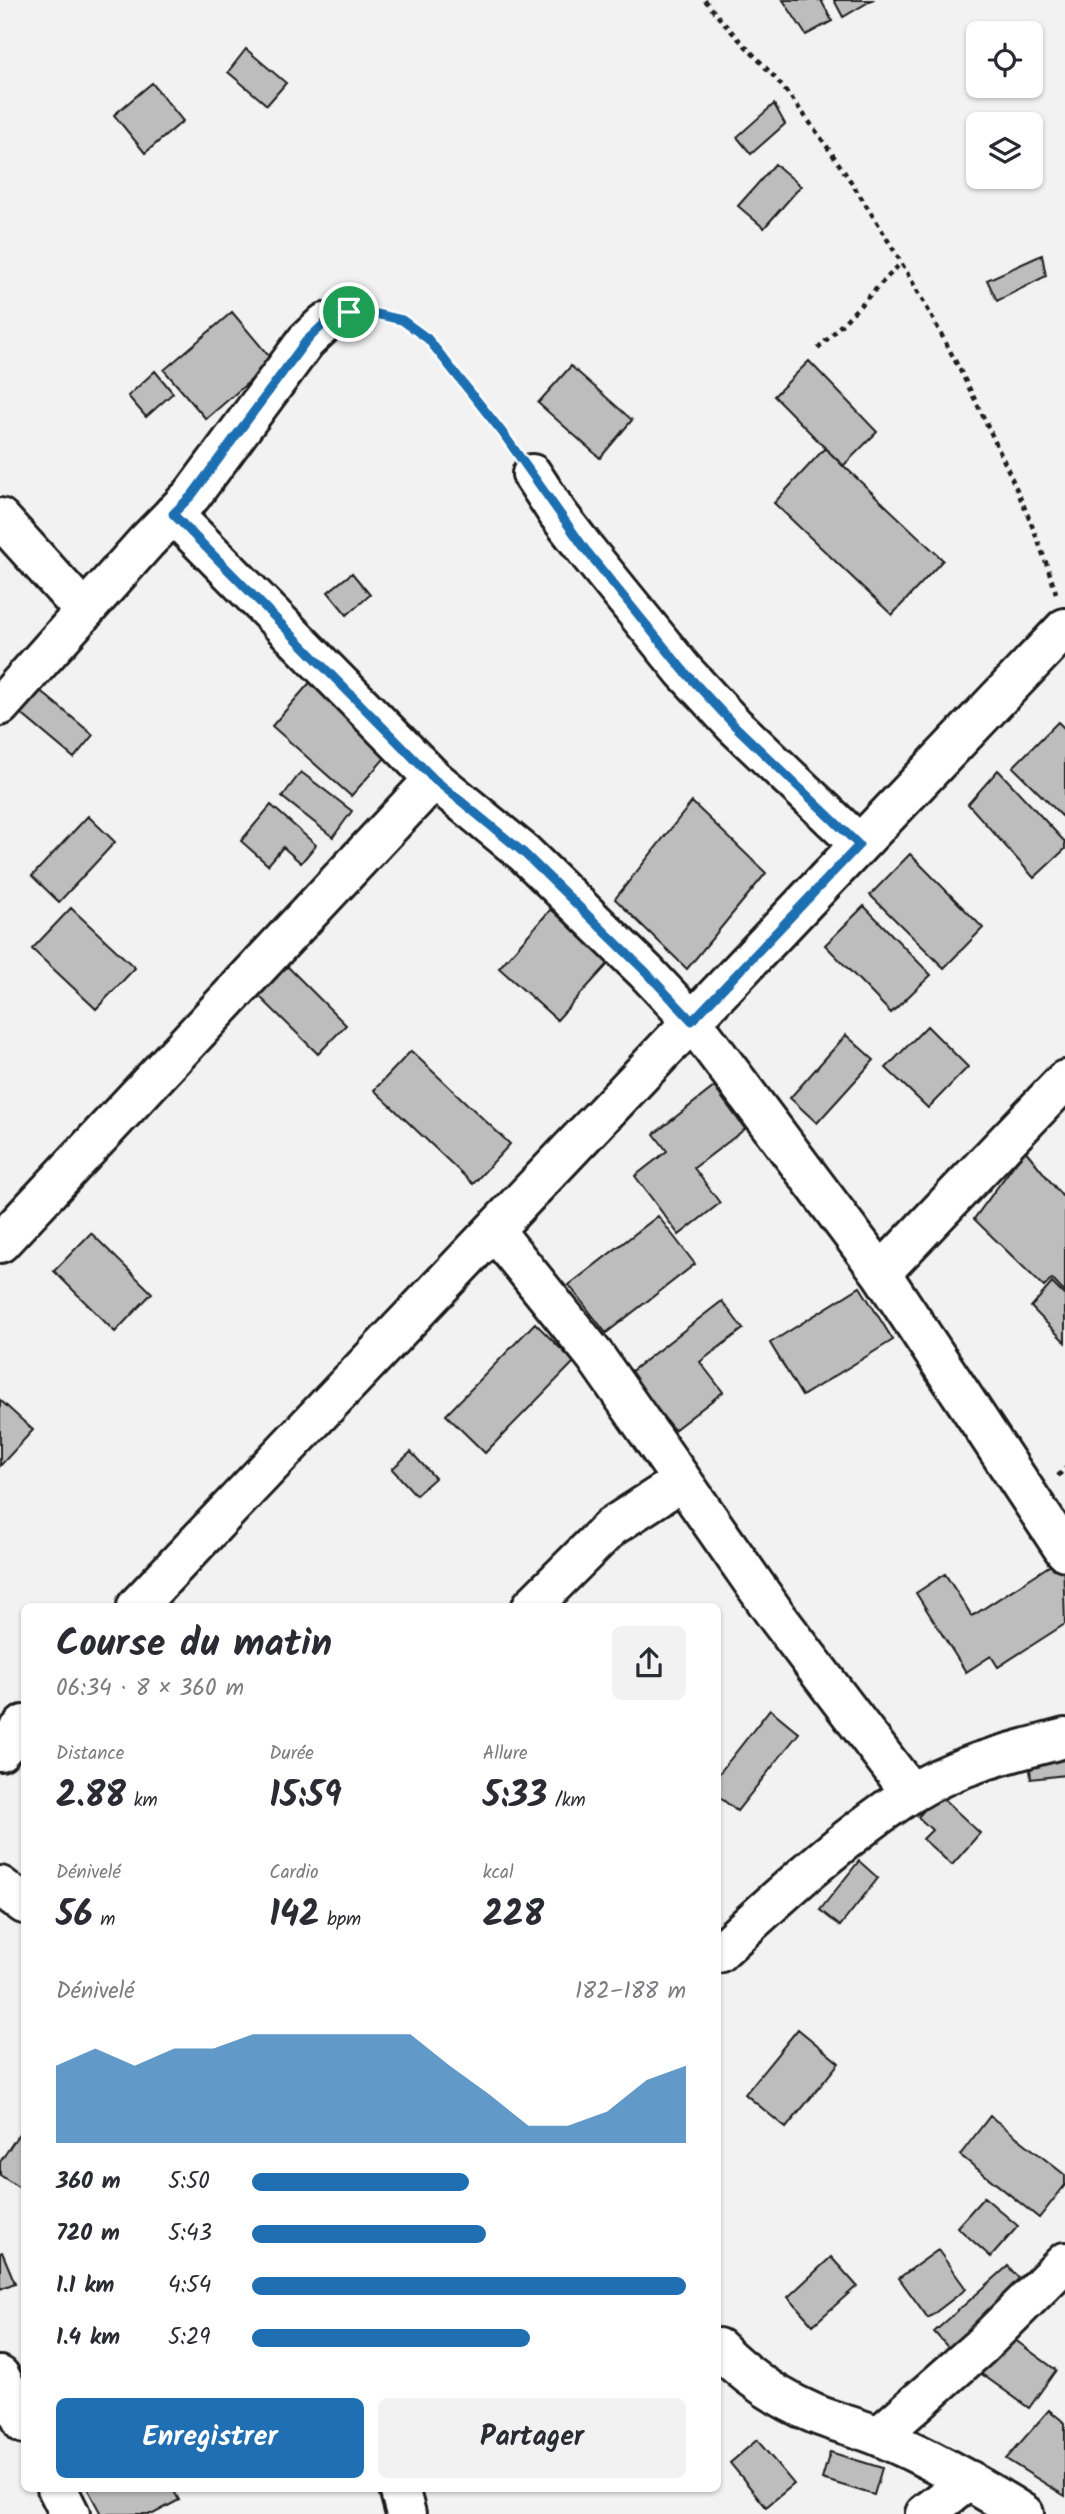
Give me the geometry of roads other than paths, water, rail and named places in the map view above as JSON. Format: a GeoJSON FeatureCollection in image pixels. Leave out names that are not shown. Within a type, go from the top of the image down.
{"type":"FeatureCollection","features":[{"type":"Feature","properties":{"kind":"street"},"geometry":{"type":"LineString","coordinates":[[0,706],[192,495],[306,341],[325,323]]}},
{"type":"Feature","properties":{"kind":"street"},"geometry":{"type":"LineString","coordinates":[[532,474],[558,514],[683,670],[734,725],[859,845]]}},
{"type":"Feature","properties":{"kind":"street"},"geometry":{"type":"LineString","coordinates":[[173,514],[434,779],[524,853],[692,1021],[881,1273],[1065,1551]]}},
{"type":"Feature","properties":{"kind":"street"},"geometry":{"type":"LineString","coordinates":[[0,518],[84,611]]}},
{"type":"Feature","properties":{"kind":"street"},"geometry":{"type":"LineString","coordinates":[[140,1603],[859,845],[1062,614]]}},
{"type":"Feature","properties":{"kind":"street"},"geometry":{"type":"LineString","coordinates":[[0,1243],[434,779]]}},
{"type":"Feature","properties":{"kind":"street"},"geometry":{"type":"LineString","coordinates":[[881,1273],[1065,1080]]}},
{"type":"Feature","properties":{"kind":"street"},"geometry":{"type":"LineString","coordinates":[[494,1230],[595,1356],[818,1674],[911,1793]]}},
{"type":"Feature","properties":{"kind":"street"},"geometry":{"type":"LineString","coordinates":[[535,1603],[611,1527],[682,1482]]}},
{"type":"Feature","properties":{"kind":"street"},"geometry":{"type":"LineString","coordinates":[[0,1751],[21,1728]]}},
{"type":"Feature","properties":{"kind":"street"},"geometry":{"type":"LineString","coordinates":[[721,1950],[837,1848],[911,1793],[947,1775],[996,1756],[1065,1738]]}},
{"type":"Feature","properties":{"kind":"street"},"geometry":{"type":"LineString","coordinates":[[0,1886],[21,1902]]}},
{"type":"Feature","properties":{"kind":"street"},"geometry":{"type":"LineString","coordinates":[[879,2436],[980,2347],[1065,2262]]}},
{"type":"Feature","properties":{"kind":"street"},"geometry":{"type":"LineString","coordinates":[[721,2351],[740,2371],[778,2397],[879,2436],[969,2480],[1024,2514]]}},
{"type":"Feature","properties":{"kind":"street"},"geometry":{"type":"LineString","coordinates":[[0,2376],[21,2418]]}},
{"type":"Feature","properties":{"kind":"street"},"geometry":{"type":"LineString","coordinates":[[925,2514],[969,2480]]}},
{"type":"Feature","properties":{"kind":"street"},"geometry":{"type":"LineString","coordinates":[[59,2492],[70,2514]]}},
{"type":"Feature","properties":{"kind":"street"},"geometry":{"type":"LineString","coordinates":[[400,2492],[406,2514]]}}]}
